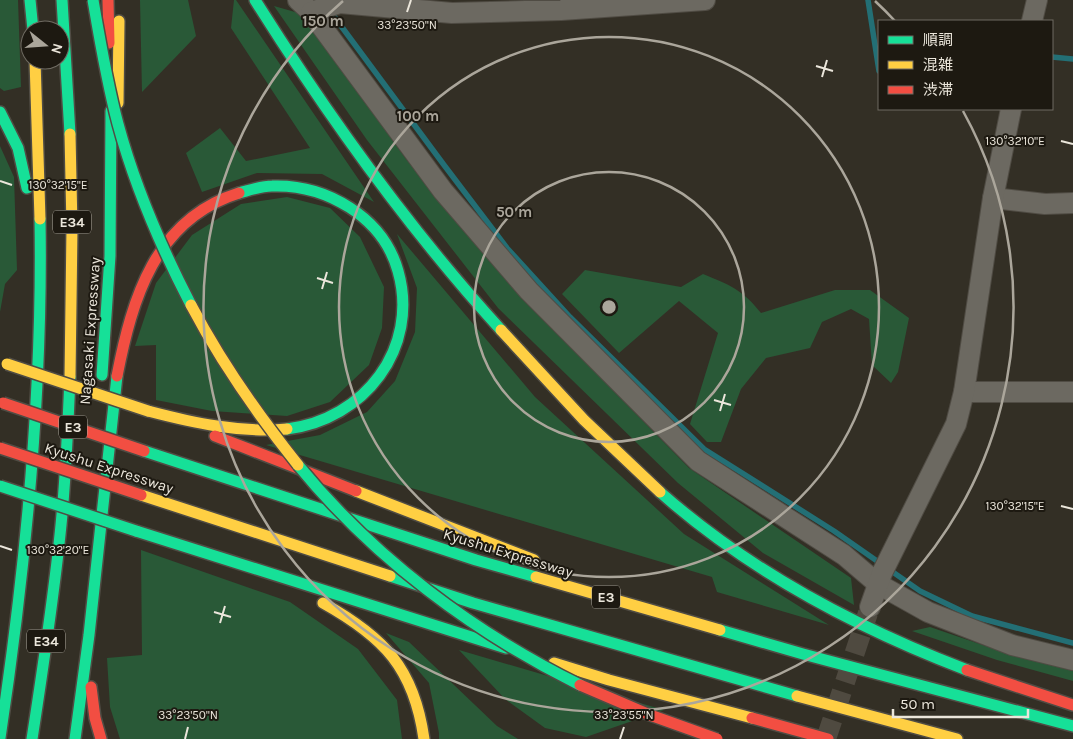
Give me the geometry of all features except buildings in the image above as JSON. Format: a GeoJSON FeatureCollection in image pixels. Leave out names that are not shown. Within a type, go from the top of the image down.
{"type":"FeatureCollection","features":[{"type":"Feature","properties":{"kind":"highway"},"geometry":{"type":"LineString","coordinates":[[30,0],[31,20]]}},
{"type":"Feature","properties":{"kind":"highway","name":"Nagasaki Expressway"},"geometry":{"type":"LineString","coordinates":[[32,739],[51,609],[67,444],[72,290],[72,195],[62,0]]}},
{"type":"Feature","properties":{"kind":"highway"},"geometry":{"type":"LineString","coordinates":[[92,0],[122,138],[143,200],[172,269],[202,328],[239,388],[284,449],[337,510],[409,576],[474,624],[540,664],[600,695],[666,722],[716,739]]}},
{"type":"Feature","properties":{"kind":"highway","name":"Nagasaki Expressway"},"geometry":{"type":"LineString","coordinates":[[100,406],[110,256],[111,181],[108,0]]}},
{"type":"Feature","properties":{"kind":"highway"},"geometry":{"type":"LineString","coordinates":[[105,331],[114,254],[118,180],[119,0]]}},
{"type":"Feature","properties":{"kind":"highway"},"geometry":{"type":"LineString","coordinates":[[256,0],[283,44],[359,154],[451,273],[547,381],[595,432],[643,477],[696,522],[747,559],[827,608],[881,635],[961,668],[1073,704]]}},
{"type":"Feature","properties":{"kind":"highway"},"geometry":{"type":"LineString","coordinates":[[0,738],[15,644],[26,554],[36,423],[40,270],[35,70]]}},
{"type":"Feature","properties":{"kind":"highway"},"geometry":{"type":"LineString","coordinates":[[0,112],[21,156],[30,208],[32,274],[26,554]]}},
{"type":"Feature","properties":{"kind":"highway"},"geometry":{"type":"LineString","coordinates":[[75,739],[89,635],[117,376],[132,309],[153,260],[168,241],[204,210],[250,190],[273,186],[320,192],[341,200],[360,213],[376,229],[389,248],[398,268],[402,291],[403,315],[399,336],[383,373],[369,390],[352,404],[333,415],[313,423],[291,429],[264,431],[215,427],[148,411]]}},
{"type":"Feature","properties":{"kind":"highway"},"geometry":{"type":"LineString","coordinates":[[2,641],[11,606],[16,571],[40,270]]}},
{"type":"Feature","properties":{"kind":"highway"},"geometry":{"type":"LineString","coordinates":[[2,362],[148,411],[541,562]]}},
{"type":"Feature","properties":{"kind":"highway","name":"Kyushu Expressway"},"geometry":{"type":"LineString","coordinates":[[2,403],[144,452],[476,560],[803,654],[1073,726]]}},
{"type":"Feature","properties":{"kind":"highway","name":"Nagasaki Expressway"},"geometry":{"type":"LineString","coordinates":[[89,548],[99,425]]}},
{"type":"Feature","properties":{"kind":"highway","name":"Kyushu Expressway"},"geometry":{"type":"LineString","coordinates":[[0,448],[473,603],[796,696],[957,739]]}},
{"type":"Feature","properties":{"kind":"highway"},"geometry":{"type":"LineString","coordinates":[[0,486],[136,531],[609,680],[828,739]]}},
{"type":"Feature","properties":{"kind":"highway"},"geometry":{"type":"LineString","coordinates":[[136,531],[292,590],[324,604],[355,621],[376,638],[395,658],[408,678],[418,701],[424,739]]}},
{"type":"Feature","properties":{"kind":"highway"},"geometry":{"type":"LineString","coordinates":[[89,548],[91,688],[101,739]]}},
{"type":"Feature","properties":{"kind":"highway","name":"E34"},"geometry":{"type":"LineString","coordinates":[[67,710],[89,548]]}},
{"type":"Feature","properties":{"kind":"highway"},"geometry":{"type":"LineString","coordinates":[[645,596],[711,617],[803,654]]}},
{"type":"Feature","properties":{"kind":"street"},"geometry":{"type":"LineString","coordinates":[[305,6],[340,3],[452,13],[561,10],[705,0]]}},
{"type":"Feature","properties":{"kind":"street"},"geometry":{"type":"LineString","coordinates":[[1032,20],[1037,0]]}},
{"type":"Feature","properties":{"kind":"street"},"geometry":{"type":"LineString","coordinates":[[305,6],[443,191],[529,291],[698,461],[844,555],[884,571],[928,612],[1012,645],[1073,660]]}},
{"type":"Feature","properties":{"kind":"street"},"geometry":{"type":"LineString","coordinates":[[870,607],[884,571],[956,424],[964,392],[993,198],[1011,110]]}},
{"type":"Feature","properties":{"kind":"street"},"geometry":{"type":"LineString","coordinates":[[993,198],[1045,204],[1073,203]]}},
{"type":"Feature","properties":{"kind":"street"},"geometry":{"type":"LineString","coordinates":[[964,392],[1073,392]]}},
{"type":"Feature","properties":{"kind":"green space"},"geometry":{"type":"Polygon","coordinates":[[[0,0],[18,0],[21,87],[4,91],[0,88],[0,0]]]}},
{"type":"Feature","properties":{"kind":"green space"},"geometry":{"type":"Polygon","coordinates":[[[140,0],[188,0],[196,36],[142,92],[140,0]]]}},
{"type":"Feature","properties":{"kind":"green space"},"geometry":{"type":"Polygon","coordinates":[[[234,0],[236,0],[374,202],[322,174],[257,173],[202,192],[186,153],[220,128],[246,161],[310,148],[231,28],[234,0]]]}},
{"type":"Feature","properties":{"kind":"green space"},"geometry":{"type":"Polygon","coordinates":[[[274,6],[302,14],[406,159],[511,286],[689,468],[851,578],[854,605],[763,553],[678,483],[498,308],[367,140],[274,6]]]}},
{"type":"Feature","properties":{"kind":"green space"},"geometry":{"type":"Polygon","coordinates":[[[0,146],[14,177],[17,270],[5,284],[0,312],[0,146]]]}},
{"type":"Feature","properties":{"kind":"green space"},"geometry":{"type":"Polygon","coordinates":[[[287,197],[330,208],[360,237],[384,287],[382,328],[369,365],[330,402],[287,416],[212,411],[156,400],[156,345],[135,346],[156,283],[192,235],[241,204],[287,197]]]}},
{"type":"Feature","properties":{"kind":"green space"},"geometry":{"type":"Polygon","coordinates":[[[397,234],[535,397],[684,534],[829,625],[717,592],[712,577],[266,445],[320,435],[367,412],[395,381],[415,332],[417,288],[397,234]]]}},
{"type":"Feature","properties":{"kind":"green space"},"geometry":{"type":"Polygon","coordinates":[[[585,270],[681,287],[703,274],[742,293],[761,313],[835,290],[870,290],[909,318],[898,372],[891,383],[872,365],[869,319],[851,309],[822,322],[810,348],[766,358],[741,389],[721,442],[707,442],[690,424],[718,333],[679,301],[619,353],[562,294],[585,270]]]}},
{"type":"Feature","properties":{"kind":"green space"},"geometry":{"type":"Polygon","coordinates":[[[141,550],[290,602],[358,649],[397,700],[402,739],[120,739],[110,707],[107,658],[142,655],[141,550]]]}},
{"type":"Feature","properties":{"kind":"green space"},"geometry":{"type":"Polygon","coordinates":[[[930,627],[1009,654],[1073,671],[1073,681],[997,660],[912,631],[930,627]]]}},
{"type":"Feature","properties":{"kind":"green space"},"geometry":{"type":"Polygon","coordinates":[[[386,633],[409,642],[497,726],[518,739],[439,739],[429,683],[386,633]]]}},
{"type":"Feature","properties":{"kind":"green space"},"geometry":{"type":"Polygon","coordinates":[[[459,650],[664,710],[586,737],[545,728],[505,699],[459,650]]]}},
{"type":"Feature","properties":{"kind":"waterway"},"geometry":{"type":"LineString","coordinates":[[868,0],[878,65]]}},
{"type":"Feature","properties":{"kind":"waterway"},"geometry":{"type":"LineString","coordinates":[[330,11],[507,248],[570,317],[704,449],[834,531],[920,591],[972,616],[1073,643]]}},
{"type":"Feature","properties":{"kind":"waterway"},"geometry":{"type":"LineString","coordinates":[[1053,57],[1073,59]]}},
{"type":"Feature","properties":{"kind":"tunnel"},"geometry":{"type":"LineString","coordinates":[[826,739],[868,613]]}},
{"type":"Feature","properties":{"kind":"traffic: fast"},"geometry":{"type":"LineString","coordinates":[[30,0],[32,20]]}},
{"type":"Feature","properties":{"kind":"traffic: fast"},"geometry":{"type":"LineString","coordinates":[[62,0],[70,134]]}},
{"type":"Feature","properties":{"kind":"traffic: fast"},"geometry":{"type":"LineString","coordinates":[[93,0],[110,93],[132,171],[169,261],[191,305]]}},
{"type":"Feature","properties":{"kind":"traffic: fast"},"geometry":{"type":"LineString","coordinates":[[255,0],[311,86],[370,170],[434,252],[501,330]]}},
{"type":"Feature","properties":{"kind":"traffic: fast"},"geometry":{"type":"LineString","coordinates":[[102,375],[110,256],[111,111]]}},
{"type":"Feature","properties":{"kind":"traffic: fast"},"geometry":{"type":"LineString","coordinates":[[0,112],[18,148],[27,188]]}},
{"type":"Feature","properties":{"kind":"traffic: fast"},"geometry":{"type":"LineString","coordinates":[[239,193],[268,186],[292,187],[332,198],[350,207],[380,235],[398,271],[403,300],[401,327],[393,352],[380,376],[362,395],[340,411],[315,423],[287,429]]}},
{"type":"Feature","properties":{"kind":"traffic: fast"},"geometry":{"type":"LineString","coordinates":[[0,738],[18,609],[31,479],[39,349],[40,219]]}},
{"type":"Feature","properties":{"kind":"traffic: fast"},"geometry":{"type":"LineString","coordinates":[[75,739],[89,635],[117,376]]}},
{"type":"Feature","properties":{"kind":"traffic: fast"},"geometry":{"type":"LineString","coordinates":[[32,739],[52,605],[61,525],[66,469],[70,377]]}},
{"type":"Feature","properties":{"kind":"traffic: fast"},"geometry":{"type":"LineString","coordinates":[[144,451],[476,560],[536,577]]}},
{"type":"Feature","properties":{"kind":"traffic: fast"},"geometry":{"type":"LineString","coordinates":[[298,465],[359,531],[392,562],[427,590],[501,641],[580,685]]}},
{"type":"Feature","properties":{"kind":"traffic: fast"},"geometry":{"type":"LineString","coordinates":[[0,486],[136,531]]}},
{"type":"Feature","properties":{"kind":"traffic: fast"},"geometry":{"type":"LineString","coordinates":[[660,492],[694,521],[730,547],[806,595],[885,636],[967,670]]}},
{"type":"Feature","properties":{"kind":"traffic: fast"},"geometry":{"type":"LineString","coordinates":[[136,531],[506,648]]}},
{"type":"Feature","properties":{"kind":"traffic: fast"},"geometry":{"type":"LineString","coordinates":[[390,576],[473,603],[797,696]]}},
{"type":"Feature","properties":{"kind":"traffic: fast"},"geometry":{"type":"LineString","coordinates":[[720,630],[1073,726]]}},
{"type":"Feature","properties":{"kind":"traffic: slow"},"geometry":{"type":"LineString","coordinates":[[118,103],[119,21]]}},
{"type":"Feature","properties":{"kind":"traffic: slow"},"geometry":{"type":"LineString","coordinates":[[35,70],[40,219]]}},
{"type":"Feature","properties":{"kind":"traffic: slow"},"geometry":{"type":"LineString","coordinates":[[70,134],[72,228],[70,377]]}},
{"type":"Feature","properties":{"kind":"traffic: slow"},"geometry":{"type":"LineString","coordinates":[[191,305],[241,388],[298,465]]}},
{"type":"Feature","properties":{"kind":"traffic: slow"},"geometry":{"type":"LineString","coordinates":[[501,330],[584,420],[660,492]]}},
{"type":"Feature","properties":{"kind":"traffic: slow"},"geometry":{"type":"LineString","coordinates":[[7,364],[148,411]]}},
{"type":"Feature","properties":{"kind":"traffic: slow"},"geometry":{"type":"LineString","coordinates":[[148,411],[217,426],[252,430],[287,429]]}},
{"type":"Feature","properties":{"kind":"traffic: slow"},"geometry":{"type":"LineString","coordinates":[[356,491],[534,560]]}},
{"type":"Feature","properties":{"kind":"traffic: slow"},"geometry":{"type":"LineString","coordinates":[[141,495],[390,576]]}},
{"type":"Feature","properties":{"kind":"traffic: slow"},"geometry":{"type":"LineString","coordinates":[[536,577],[720,630]]}},
{"type":"Feature","properties":{"kind":"traffic: slow"},"geometry":{"type":"LineString","coordinates":[[323,603],[363,629],[393,657],[413,693],[424,739]]}},
{"type":"Feature","properties":{"kind":"traffic: slow"},"geometry":{"type":"LineString","coordinates":[[554,663],[609,680],[752,718]]}},
{"type":"Feature","properties":{"kind":"traffic: slow"},"geometry":{"type":"LineString","coordinates":[[797,696],[957,739]]}},
{"type":"Feature","properties":{"kind":"traffic: jam"},"geometry":{"type":"LineString","coordinates":[[108,0],[109,43]]}},
{"type":"Feature","properties":{"kind":"traffic: jam"},"geometry":{"type":"LineString","coordinates":[[117,376],[123,347],[140,291],[152,265],[167,242],[187,222],[210,205],[239,193]]}},
{"type":"Feature","properties":{"kind":"traffic: jam"},"geometry":{"type":"LineString","coordinates":[[3,403],[144,451]]}},
{"type":"Feature","properties":{"kind":"traffic: jam"},"geometry":{"type":"LineString","coordinates":[[215,436],[356,491]]}},
{"type":"Feature","properties":{"kind":"traffic: jam"},"geometry":{"type":"LineString","coordinates":[[0,448],[141,495]]}},
{"type":"Feature","properties":{"kind":"traffic: jam"},"geometry":{"type":"LineString","coordinates":[[967,670],[1073,705]]}},
{"type":"Feature","properties":{"kind":"traffic: jam"},"geometry":{"type":"LineString","coordinates":[[580,685],[650,715],[717,739]]}},
{"type":"Feature","properties":{"kind":"traffic: jam"},"geometry":{"type":"LineString","coordinates":[[91,687],[95,718],[101,739]]}},
{"type":"Feature","properties":{"kind":"traffic: jam"},"geometry":{"type":"LineString","coordinates":[[752,718],[828,739]]}}]}
